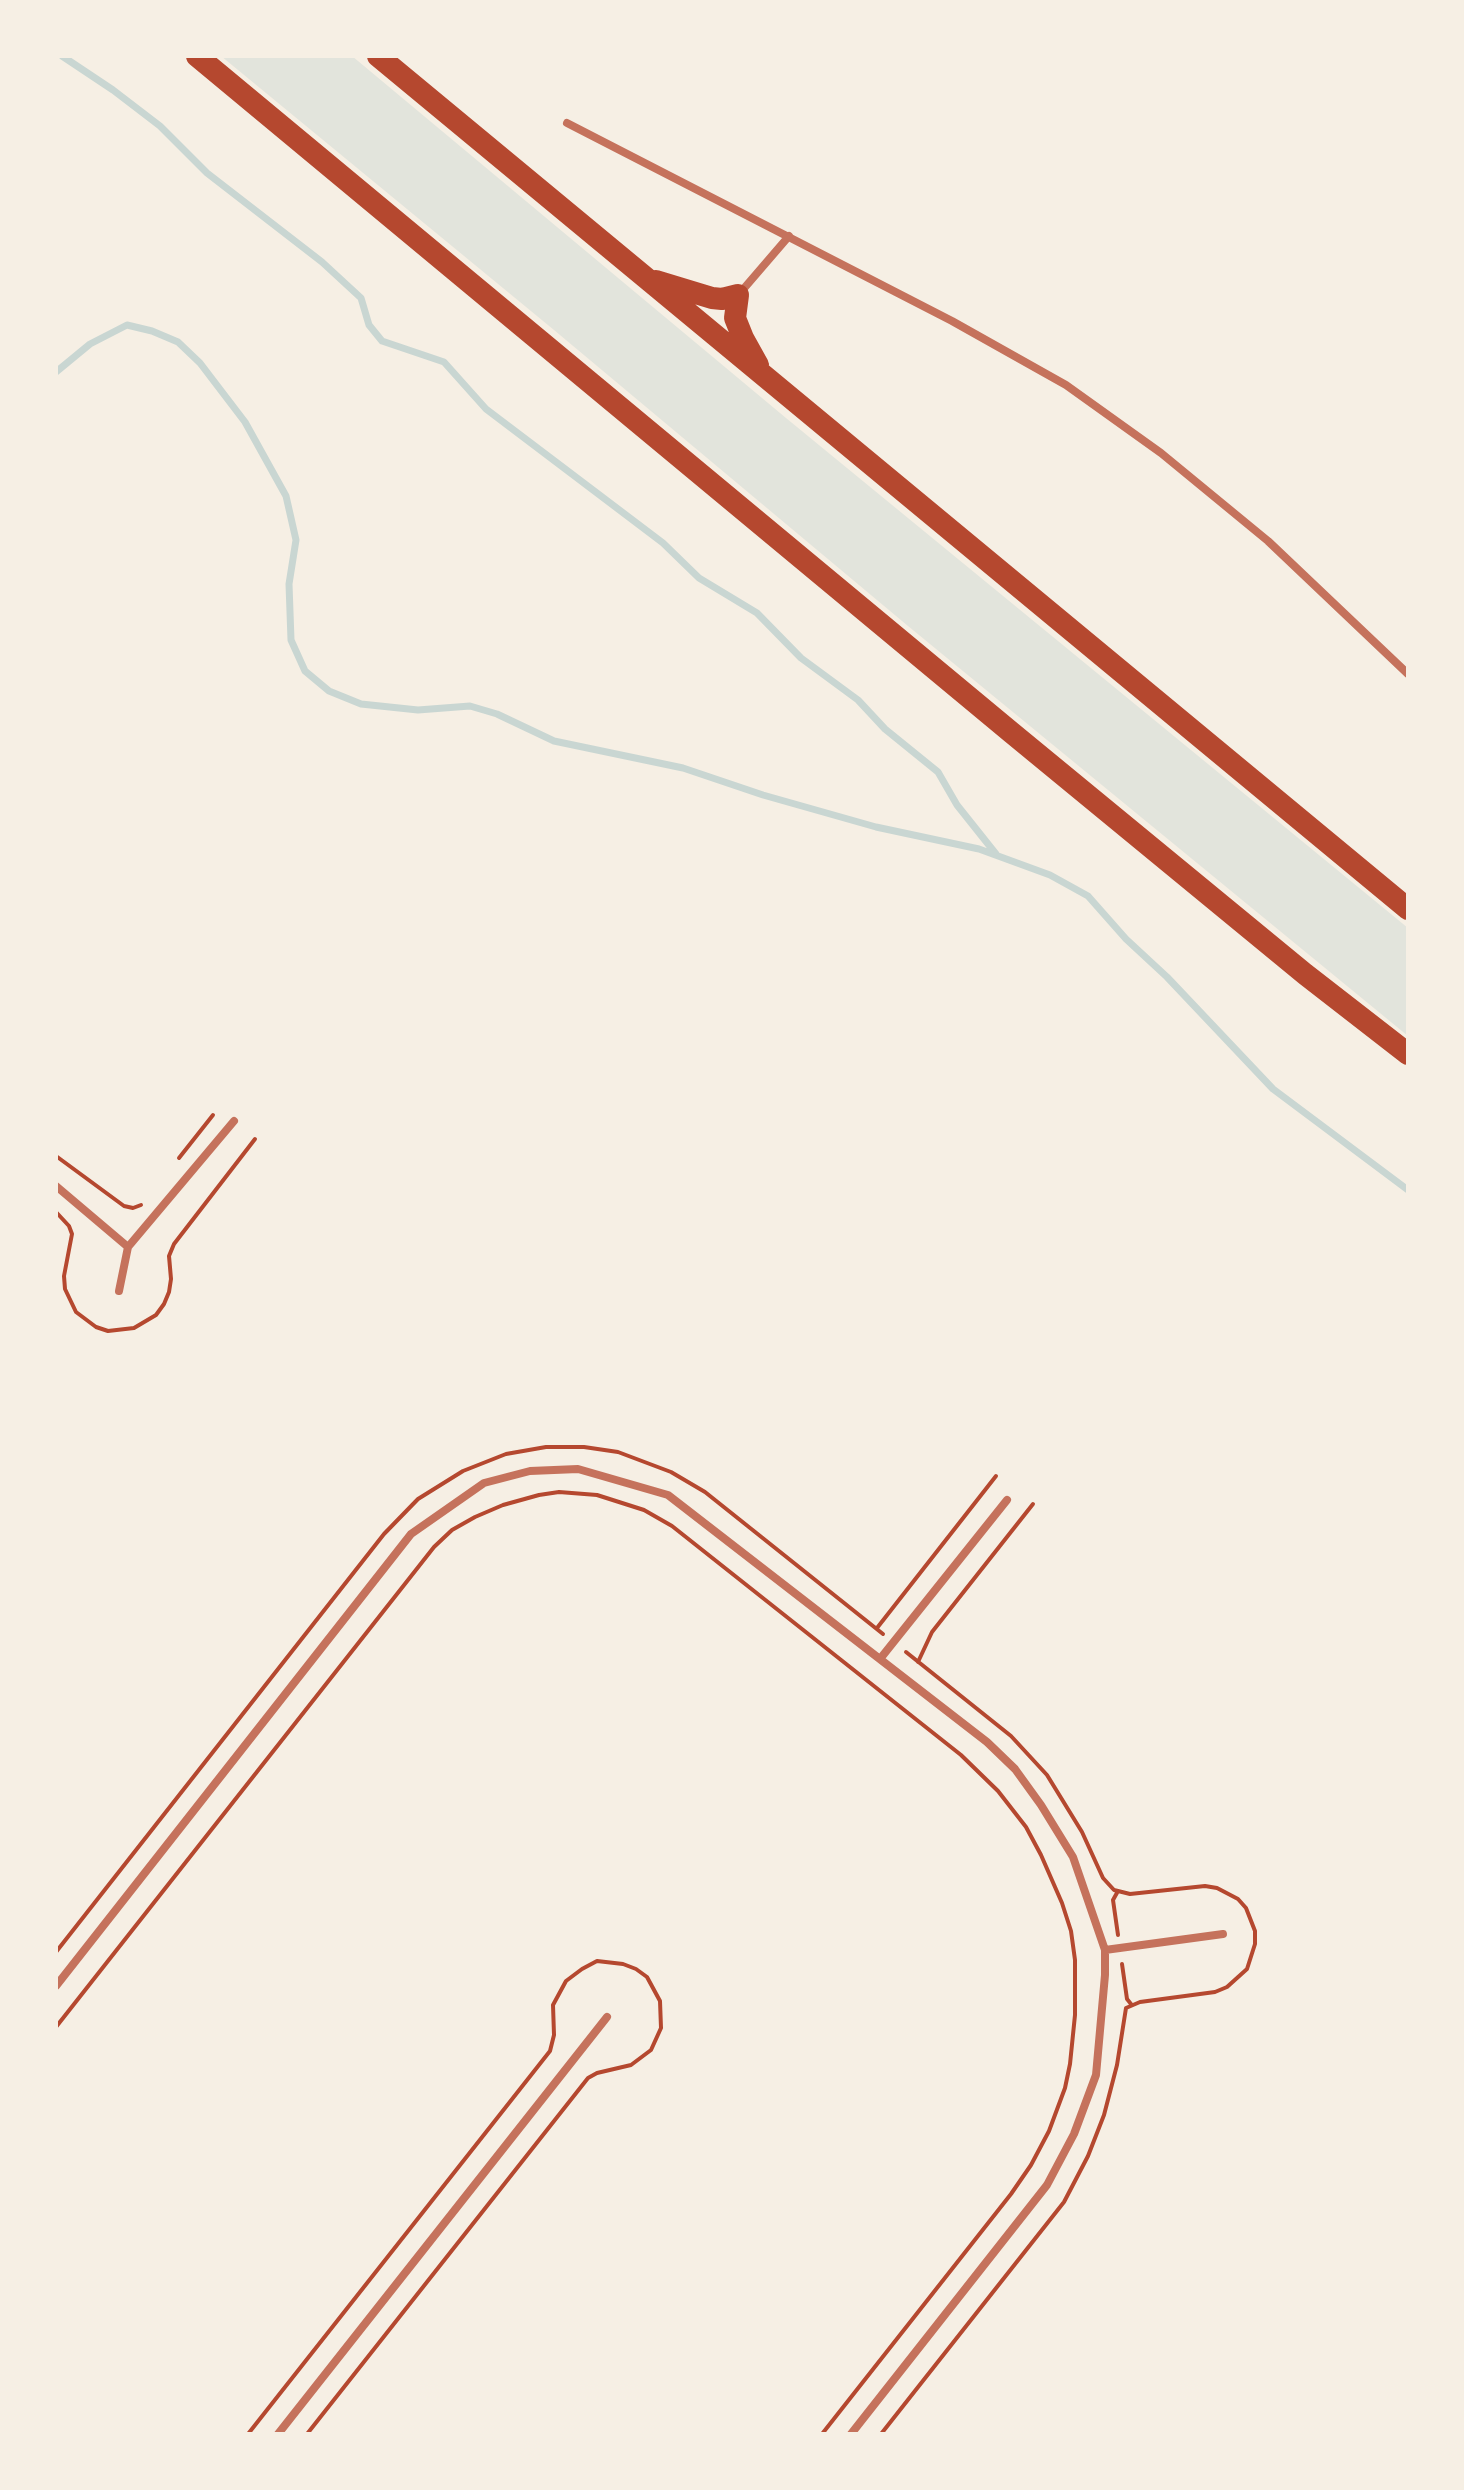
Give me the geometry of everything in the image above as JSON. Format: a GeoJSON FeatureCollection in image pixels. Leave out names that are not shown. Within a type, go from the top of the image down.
{"type":"FeatureCollection","features":[{"type":"Feature","properties":{"kind":"highway"},"geometry":{"type":"LineString","coordinates":[[197,56],[1293,964],[1408,1054]]}},
{"type":"Feature","properties":{"kind":"highway"},"geometry":{"type":"LineString","coordinates":[[378,56],[1408,909]]}},
{"type":"Feature","properties":{"kind":"highway"},"geometry":{"type":"LineString","coordinates":[[647,279],[712,298],[738,295],[735,318],[763,376]]}},
{"type":"Feature","properties":{"kind":"street"},"geometry":{"type":"LineString","coordinates":[[567,123],[952,321],[1078,394],[1161,453],[1268,541],[1407,672]]}},
{"type":"Feature","properties":{"kind":"street"},"geometry":{"type":"LineString","coordinates":[[738,295],[789,236]]}},
{"type":"Feature","properties":{"kind":"street"},"geometry":{"type":"LineString","coordinates":[[119,1291],[128,1247],[234,1121]]}},
{"type":"Feature","properties":{"kind":"street"},"geometry":{"type":"LineString","coordinates":[[56,1186],[128,1247]]}},
{"type":"Feature","properties":{"kind":"street"},"geometry":{"type":"LineString","coordinates":[[56,1986],[411,1534],[484,1483],[530,1471],[578,1469],[668,1495],[987,1742],[1015,1769],[1073,1857],[1105,1950],[1105,1988],[1096,2075],[1074,2134],[1047,2185],[851,2434]]}},
{"type":"Feature","properties":{"kind":"street"},"geometry":{"type":"LineString","coordinates":[[880,1659],[1007,1500]]}},
{"type":"Feature","properties":{"kind":"street"},"geometry":{"type":"LineString","coordinates":[[1105,1950],[1223,1934]]}},
{"type":"Feature","properties":{"kind":"street"},"geometry":{"type":"LineString","coordinates":[[278,2434],[607,2017]]}},
{"type":"Feature","properties":{"kind":"path"},"geometry":{"type":"LineString","coordinates":[[175,1164],[213,1115]]}},
{"type":"Feature","properties":{"kind":"path"},"geometry":{"type":"LineString","coordinates":[[56,1212],[72,1234],[64,1276],[65,1289],[76,1312],[96,1327],[108,1331],[134,1328],[156,1315],[164,1304],[171,1279],[169,1256],[174,1244],[255,1139]]}},
{"type":"Feature","properties":{"kind":"path"},"geometry":{"type":"LineString","coordinates":[[56,1156],[124,1206],[133,1208],[147,1200]]}},
{"type":"Feature","properties":{"kind":"path"},"geometry":{"type":"LineString","coordinates":[[56,1952],[384,1534],[418,1499],[463,1471],[506,1454],[546,1447],[584,1447],[618,1452],[671,1472],[705,1492],[1011,1736],[1047,1775],[1082,1832],[1103,1878],[1114,1890],[1130,1894],[1205,1886],[1217,1888],[1238,1899],[1246,1908],[1255,1931],[1255,1944],[1247,1969],[1227,1987],[1215,1992],[1140,2002],[1126,2008],[1117,2065],[1104,2115],[1088,2156],[1064,2202],[881,2434]]}},
{"type":"Feature","properties":{"kind":"path"},"geometry":{"type":"LineString","coordinates":[[876,1629],[996,1476]]}},
{"type":"Feature","properties":{"kind":"path"},"geometry":{"type":"LineString","coordinates":[[56,2027],[434,1547],[452,1530],[503,1505],[559,1492],[588,1493],[644,1510],[672,1526],[949,1746],[998,1791],[1026,1827],[1041,1855],[1071,1931],[1075,1960],[1075,2015],[1070,2064],[1049,2131],[1011,2194],[822,2434]]}},
{"type":"Feature","properties":{"kind":"path"},"geometry":{"type":"LineString","coordinates":[[918,1662],[932,1632],[1033,1504]]}},
{"type":"Feature","properties":{"kind":"shaded area"},"geometry":{"type":"Polygon","coordinates":[[[221,56],[352,56],[786,418],[1408,928],[1408,1036],[908,626],[221,56]]]}},
{"type":"Feature","properties":{"kind":"waterway"},"geometry":{"type":"LineString","coordinates":[[62,56],[160,126],[207,173],[322,262],[361,298],[369,325],[382,341],[444,362],[486,409],[663,543],[699,578],[757,613],[801,658],[858,700],[885,729],[938,772],[957,805],[996,854]]}},
{"type":"Feature","properties":{"kind":"waterway"},"geometry":{"type":"LineString","coordinates":[[56,372],[90,344],[127,325],[178,342],[200,363],[245,422],[286,496],[296,540],[289,584],[291,640],[305,671],[329,691],[361,704],[418,710],[470,706],[497,714],[554,741],[683,768],[763,795],[876,827],[979,849],[1050,875],[1088,896],[1273,1089],[1408,1190]]}}]}
